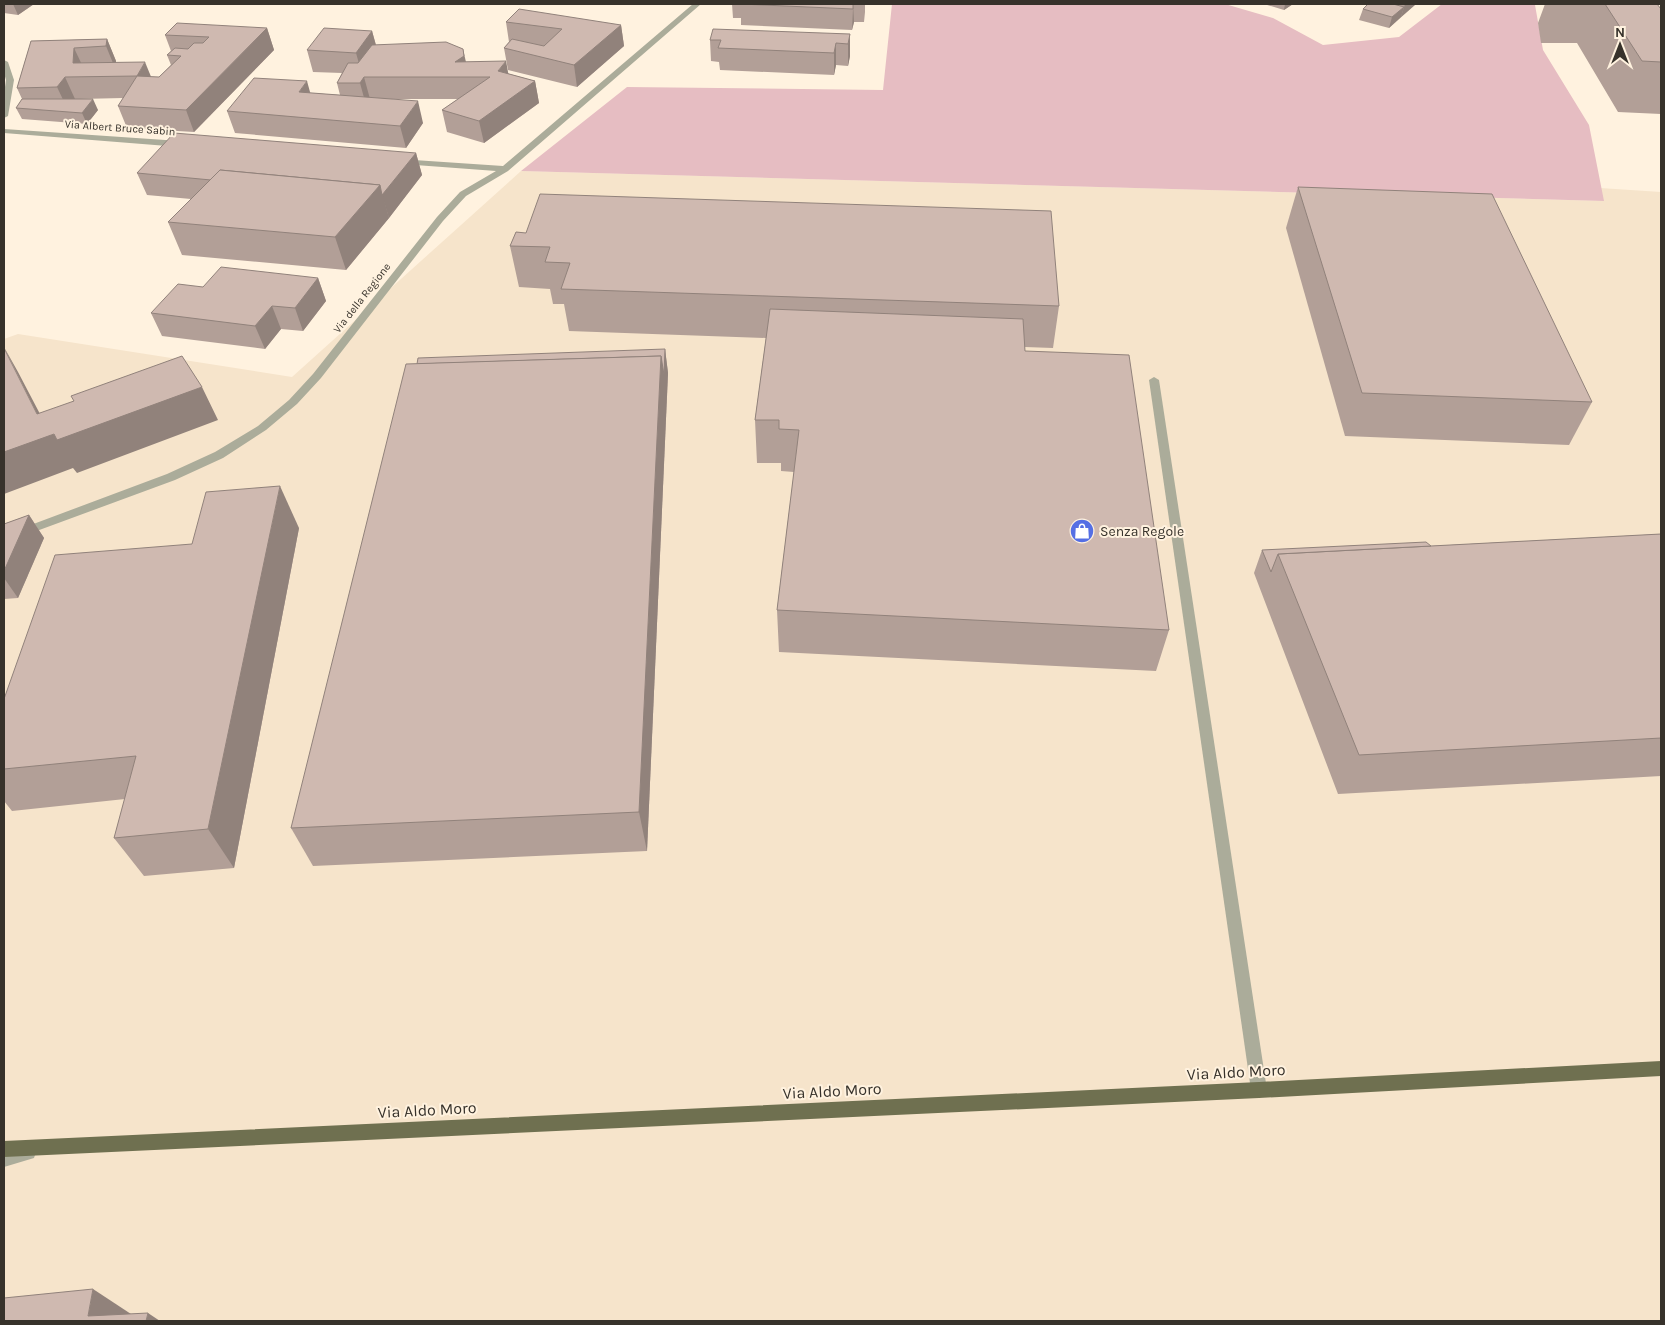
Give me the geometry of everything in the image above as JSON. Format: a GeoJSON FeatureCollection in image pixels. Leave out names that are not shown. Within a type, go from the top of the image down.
{"type":"FeatureCollection","features":[{"type":"Feature","properties":{"kind":"main road","name":"Via Aldo Moro"},"geometry":{"type":"LineString","coordinates":[[4,1149],[1259,1090],[1661,1068]]}},
{"type":"Feature","properties":{"kind":"street","name":"Via della Regione"},"geometry":{"type":"LineString","coordinates":[[4,539],[171,477],[219,455],[262,428],[293,402],[317,376],[440,219],[463,194],[505,168],[697,4]]}},
{"type":"Feature","properties":{"kind":"street"},"geometry":{"type":"LineString","coordinates":[[4,62],[10,80],[4,116]]}},
{"type":"Feature","properties":{"kind":"street","name":"Via Albert Bruce Sabin"},"geometry":{"type":"LineString","coordinates":[[4,131],[188,145]]}},
{"type":"Feature","properties":{"kind":"street"},"geometry":{"type":"LineString","coordinates":[[396,160],[505,168]]}},
{"type":"Feature","properties":{"kind":"street"},"geometry":{"type":"LineString","coordinates":[[1154,380],[1259,1090]]}},
{"type":"Feature","properties":{"kind":"street"},"geometry":{"type":"LineString","coordinates":[[4,1159],[45,1147]]}},
{"type":"Feature","properties":{"kind":"shaded area"},"geometry":{"type":"Polygon","coordinates":[[[892,4],[1225,4],[1273,18],[1323,45],[1399,37],[1442,4],[1535,5],[1543,50],[1589,125],[1604,201],[521,171],[627,87],[883,90],[892,4]]]}},
{"type":"Feature","properties":{"kind":"shaded area"},"geometry":{"type":"Polygon","coordinates":[[[521,171],[1603,201],[1600,188],[1661,192],[1661,1321],[4,1321],[4,339],[18,334],[292,377],[521,171]]]}},
{"type":"Feature","properties":{"kind":"building"},"geometry":{"type":"Polygon","coordinates":[[[740,4],[853,4],[853,9],[740,4]]]}},
{"type":"Feature","properties":{"kind":"building"},"geometry":{"type":"Polygon","coordinates":[[[1368,4],[1393,4],[1404,7],[1392,17],[1363,9],[1368,4]]]}},
{"type":"Feature","properties":{"kind":"building"},"geometry":{"type":"Polygon","coordinates":[[[1605,4],[1657,4],[1661,9],[1661,62],[1642,61],[1605,4]]]}},
{"type":"Feature","properties":{"kind":"building"},"geometry":{"type":"Polygon","coordinates":[[[519,9],[621,25],[574,65],[504,48],[512,39],[544,46],[562,29],[506,22],[519,9]]]}},
{"type":"Feature","properties":{"kind":"building"},"geometry":{"type":"Polygon","coordinates":[[[177,23],[267,28],[186,110],[118,106],[137,76],[159,77],[181,56],[167,55],[175,48],[188,49],[194,43],[203,43],[209,37],[165,35],[177,23]]]}},
{"type":"Feature","properties":{"kind":"building"},"geometry":{"type":"Polygon","coordinates":[[[324,28],[372,31],[356,53],[307,50],[324,28]]]}},
{"type":"Feature","properties":{"kind":"building"},"geometry":{"type":"Polygon","coordinates":[[[713,29],[850,34],[848,44],[836,43],[834,53],[718,48],[721,40],[710,40],[713,29]]]}},
{"type":"Feature","properties":{"kind":"building"},"geometry":{"type":"Polygon","coordinates":[[[107,39],[106,46],[74,48],[73,63],[145,62],[137,76],[65,77],[57,87],[17,88],[31,41],[107,39]]]}},
{"type":"Feature","properties":{"kind":"building"},"geometry":{"type":"Polygon","coordinates":[[[446,42],[463,49],[464,56],[455,62],[506,61],[498,71],[535,81],[479,121],[442,110],[490,77],[364,77],[360,83],[337,83],[348,63],[358,63],[372,45],[446,42]]]}},
{"type":"Feature","properties":{"kind":"building"},"geometry":{"type":"Polygon","coordinates":[[[254,78],[307,81],[299,92],[418,101],[400,126],[227,111],[254,78]]]}},
{"type":"Feature","properties":{"kind":"building"},"geometry":{"type":"Polygon","coordinates":[[[22,99],[93,99],[82,113],[16,108],[22,99]]]}},
{"type":"Feature","properties":{"kind":"building"},"geometry":{"type":"Polygon","coordinates":[[[174,133],[416,153],[382,195],[380,185],[220,170],[211,180],[137,173],[174,133]]]}},
{"type":"Feature","properties":{"kind":"building"},"geometry":{"type":"Polygon","coordinates":[[[220,170],[380,185],[335,237],[168,222],[220,170]]]}},
{"type":"Feature","properties":{"kind":"building"},"geometry":{"type":"Polygon","coordinates":[[[1298,187],[1492,194],[1592,402],[1362,393],[1298,187]]]}},
{"type":"Feature","properties":{"kind":"building"},"geometry":{"type":"Polygon","coordinates":[[[540,194],[1051,211],[1059,306],[561,289],[570,263],[545,262],[550,247],[510,246],[516,232],[526,233],[540,194]]]}},
{"type":"Feature","properties":{"kind":"building"},"geometry":{"type":"Polygon","coordinates":[[[221,267],[318,278],[295,308],[272,306],[255,326],[151,313],[178,284],[203,287],[221,267]]]}},
{"type":"Feature","properties":{"kind":"building"},"geometry":{"type":"Polygon","coordinates":[[[770,309],[1023,319],[1025,351],[1129,355],[1169,630],[777,610],[799,430],[779,429],[779,420],[755,420],[770,309]]]}},
{"type":"Feature","properties":{"kind":"building"},"geometry":{"type":"Polygon","coordinates":[[[4,348],[37,414],[74,401],[71,396],[182,356],[202,387],[57,440],[54,434],[4,452],[4,348]]]}},
{"type":"Feature","properties":{"kind":"building"},"geometry":{"type":"Polygon","coordinates":[[[665,349],[664,375],[661,356],[417,364],[418,358],[665,349]]]}},
{"type":"Feature","properties":{"kind":"building"},"geometry":{"type":"Polygon","coordinates":[[[661,356],[639,812],[291,828],[406,364],[661,356]]]}},
{"type":"Feature","properties":{"kind":"building"},"geometry":{"type":"Polygon","coordinates":[[[280,486],[208,829],[114,838],[136,756],[4,769],[4,699],[55,555],[192,544],[206,492],[280,486]]]}},
{"type":"Feature","properties":{"kind":"building"},"geometry":{"type":"Polygon","coordinates":[[[29,515],[4,571],[4,524],[29,515]]]}},
{"type":"Feature","properties":{"kind":"building"},"geometry":{"type":"Polygon","coordinates":[[[1661,534],[1661,738],[1359,755],[1278,554],[1661,534]]]}},
{"type":"Feature","properties":{"kind":"building"},"geometry":{"type":"Polygon","coordinates":[[[1426,542],[1431,546],[1278,554],[1271,572],[1262,550],[1426,542]]]}},
{"type":"Feature","properties":{"kind":"building"},"geometry":{"type":"Polygon","coordinates":[[[93,1289],[88,1316],[148,1313],[146,1321],[4,1321],[4,1298],[93,1289]]]}},
{"type":"Feature","properties":{"kind":"place","name":"Senza Regole"},"geometry":{"type":"Point","coordinates":[1082,531]}}]}
